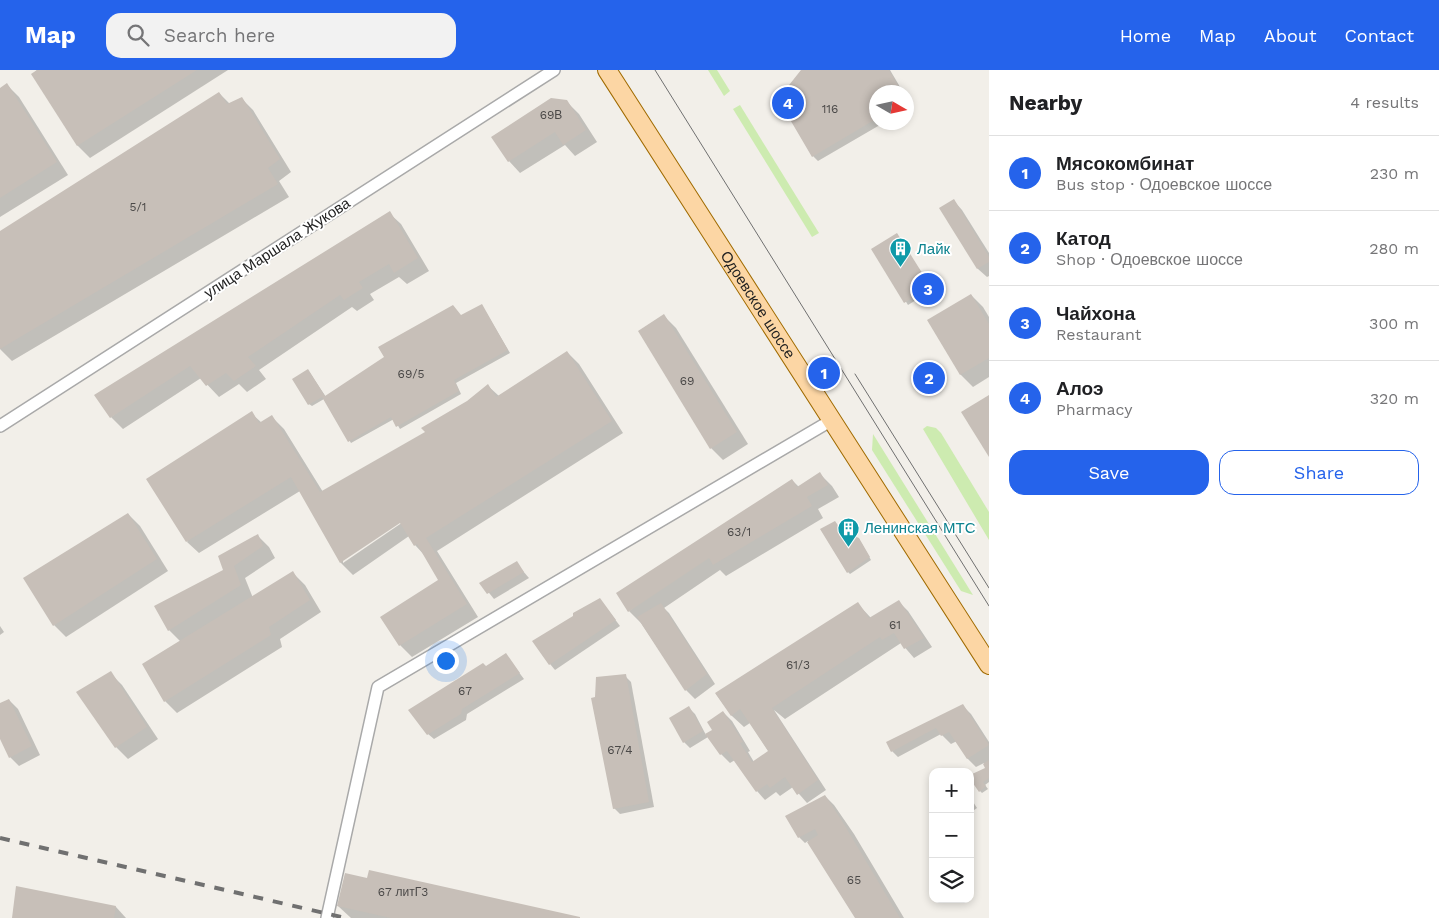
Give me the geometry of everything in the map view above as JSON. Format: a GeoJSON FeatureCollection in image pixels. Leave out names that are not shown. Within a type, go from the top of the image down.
{"type":"FeatureCollection","features":[{"type":"Feature","properties":{"kind":"main road","name":"Одоевское шоссе"},"geometry":{"type":"LineString","coordinates":[[607,70],[989,665]]}},
{"type":"Feature","properties":{"kind":"street","name":"улица Маршала Жукова"},"geometry":{"type":"LineString","coordinates":[[0,426],[554,70]]}},
{"type":"Feature","properties":{"kind":"street"},"geometry":{"type":"LineString","coordinates":[[327,918],[378,687],[832,420]]}},
{"type":"Feature","properties":{"kind":"green space"},"geometry":{"type":"Polygon","coordinates":[[[708,70],[717,70],[730,91],[724,96],[708,70]]]}},
{"type":"Feature","properties":{"kind":"green space"},"geometry":{"type":"Polygon","coordinates":[[[740,105],[819,233],[812,237],[733,109],[740,105]]]}},
{"type":"Feature","properties":{"kind":"green space"},"geometry":{"type":"Polygon","coordinates":[[[927,426],[936,428],[941,433],[989,512],[989,540],[923,429],[927,426]]]}},
{"type":"Feature","properties":{"kind":"green space"},"geometry":{"type":"Polygon","coordinates":[[[873,434],[973,595],[961,591],[872,450],[873,434]]]}},
{"type":"Feature","properties":{"kind":"building"},"geometry":{"type":"Polygon","coordinates":[[[37,70],[197,70],[77,146],[31,74],[37,70]]]}},
{"type":"Feature","properties":{"kind":"building"},"geometry":{"type":"Polygon","coordinates":[[[801,70],[889,70],[898,85],[869,85],[869,123],[812,157],[778,99],[801,70]]]}},
{"type":"Feature","properties":{"kind":"building"},"geometry":{"type":"Polygon","coordinates":[[[7,83],[57,162],[0,198],[0,88],[7,83]]]}},
{"type":"Feature","properties":{"kind":"building"},"geometry":{"type":"Polygon","coordinates":[[[219,92],[227,104],[242,97],[280,159],[268,168],[278,184],[0,349],[0,231],[219,92]]]}},
{"type":"Feature","properties":{"kind":"building"},"geometry":{"type":"Polygon","coordinates":[[[551,98],[567,100],[586,130],[563,145],[555,132],[508,162],[491,137],[551,98]]]}},
{"type":"Feature","properties":{"kind":"building"},"geometry":{"type":"Polygon","coordinates":[[[954,199],[989,257],[989,262],[977,269],[939,208],[954,199]]]}},
{"type":"Feature","properties":{"kind":"building"},"geometry":{"type":"Polygon","coordinates":[[[390,211],[418,258],[394,273],[389,264],[359,282],[363,288],[344,300],[340,295],[248,357],[256,366],[234,381],[226,373],[206,386],[190,366],[110,418],[94,395],[390,211]]]}},
{"type":"Feature","properties":{"kind":"building","name":"Лайк"},"geometry":{"type":"Polygon","coordinates":[[[897,233],[931,287],[904,303],[871,249],[897,233]]]}},
{"type":"Feature","properties":{"kind":"building"},"geometry":{"type":"Polygon","coordinates":[[[971,294],[989,324],[989,358],[960,375],[927,320],[971,294]]]}},
{"type":"Feature","properties":{"kind":"building"},"geometry":{"type":"Polygon","coordinates":[[[482,304],[508,350],[454,380],[459,391],[396,427],[391,417],[348,442],[322,397],[308,405],[292,379],[308,369],[325,396],[384,357],[378,347],[453,305],[461,315],[482,304]]]}},
{"type":"Feature","properties":{"kind":"building"},"geometry":{"type":"Polygon","coordinates":[[[664,314],[737,432],[710,449],[638,331],[664,314]]]}},
{"type":"Feature","properties":{"kind":"building"},"geometry":{"type":"Polygon","coordinates":[[[567,351],[612,421],[426,538],[467,604],[399,646],[380,617],[438,580],[417,544],[414,546],[400,523],[340,563],[291,477],[186,542],[146,479],[252,411],[259,423],[272,415],[320,492],[425,432],[421,428],[467,401],[488,384],[496,397],[567,351]]]}},
{"type":"Feature","properties":{"kind":"building"},"geometry":{"type":"Polygon","coordinates":[[[933,365],[942,378],[924,390],[916,377],[933,365]]]}},
{"type":"Feature","properties":{"kind":"building"},"geometry":{"type":"Polygon","coordinates":[[[989,395],[989,457],[961,412],[989,395]]]}},
{"type":"Feature","properties":{"kind":"building"},"geometry":{"type":"Polygon","coordinates":[[[820,472],[828,485],[807,497],[812,506],[713,565],[709,558],[628,612],[616,593],[792,479],[797,487],[820,472]]]}},
{"type":"Feature","properties":{"kind":"building"},"geometry":{"type":"Polygon","coordinates":[[[128,513],[157,559],[53,626],[23,578],[128,513]]]}},
{"type":"Feature","properties":{"kind":"building","name":"Ленинская МТС"},"geometry":{"type":"Polygon","coordinates":[[[835,521],[842,531],[859,538],[870,557],[847,573],[820,529],[835,521]]]}},
{"type":"Feature","properties":{"kind":"building"},"geometry":{"type":"Polygon","coordinates":[[[258,534],[263,546],[234,566],[241,585],[168,631],[154,606],[223,570],[218,556],[258,534]]]}},
{"type":"Feature","properties":{"kind":"building"},"geometry":{"type":"Polygon","coordinates":[[[517,561],[524,572],[487,594],[479,583],[517,561]]]}},
{"type":"Feature","properties":{"kind":"building"},"geometry":{"type":"Polygon","coordinates":[[[293,571],[310,600],[269,627],[271,635],[164,702],[142,664],[293,571]]]}},
{"type":"Feature","properties":{"kind":"building"},"geometry":{"type":"Polygon","coordinates":[[[600,598],[616,620],[549,665],[532,641],[573,616],[573,613],[600,598]]]}},
{"type":"Feature","properties":{"kind":"building"},"geometry":{"type":"Polygon","coordinates":[[[899,600],[924,638],[904,649],[894,633],[882,640],[880,637],[772,708],[818,780],[797,795],[785,777],[770,788],[767,784],[756,792],[727,751],[720,755],[705,734],[712,730],[707,722],[723,711],[743,742],[740,743],[752,762],[768,751],[740,709],[731,716],[715,693],[858,602],[869,618],[899,600]]]}},
{"type":"Feature","properties":{"kind":"building"},"geometry":{"type":"Polygon","coordinates":[[[661,603],[707,674],[685,691],[637,617],[661,603]]]}},
{"type":"Feature","properties":{"kind":"building"},"geometry":{"type":"Polygon","coordinates":[[[506,653],[520,673],[462,709],[461,714],[427,735],[408,710],[483,663],[486,666],[506,653]]]}},
{"type":"Feature","properties":{"kind":"building"},"geometry":{"type":"Polygon","coordinates":[[[111,671],[147,727],[115,748],[76,692],[111,671]]]}},
{"type":"Feature","properties":{"kind":"building"},"geometry":{"type":"Polygon","coordinates":[[[626,674],[649,802],[613,809],[591,698],[595,697],[596,677],[626,674]]]}},
{"type":"Feature","properties":{"kind":"building"},"geometry":{"type":"Polygon","coordinates":[[[9,699],[32,746],[9,758],[0,739],[0,703],[9,699]]]}},
{"type":"Feature","properties":{"kind":"building"},"geometry":{"type":"Polygon","coordinates":[[[963,704],[989,745],[967,759],[949,732],[941,736],[936,728],[891,752],[886,742],[963,704]]]}},
{"type":"Feature","properties":{"kind":"building"},"geometry":{"type":"Polygon","coordinates":[[[689,706],[703,731],[683,743],[669,718],[689,706]]]}},
{"type":"Feature","properties":{"kind":"building"},"geometry":{"type":"Polygon","coordinates":[[[989,760],[989,778],[983,782],[986,786],[979,792],[974,785],[974,773],[985,768],[983,764],[989,760]]]}},
{"type":"Feature","properties":{"kind":"building"},"geometry":{"type":"Polygon","coordinates":[[[825,795],[900,918],[855,918],[807,842],[818,835],[815,829],[798,838],[785,816],[825,795]]]}},
{"type":"Feature","properties":{"kind":"building"},"geometry":{"type":"Polygon","coordinates":[[[369,870],[580,918],[391,918],[337,906],[345,873],[367,878],[369,870]]]}},
{"type":"Feature","properties":{"kind":"building"},"geometry":{"type":"Polygon","coordinates":[[[16,886],[116,906],[114,918],[12,918],[16,886]]]}},
{"type":"Feature","properties":{"kind":"tram line"},"geometry":{"type":"LineString","coordinates":[[655,70],[989,606]]}},
{"type":"Feature","properties":{"kind":"tram line"},"geometry":{"type":"LineString","coordinates":[[855,374],[989,588]]}},
{"type":"Feature","properties":{"kind":"railway"},"geometry":{"type":"LineString","coordinates":[[0,838],[346,918]]}},
{"type":"Feature","properties":{"kind":"place","name":"Алоэ"},"geometry":{"type":"Point","coordinates":[788,103]}},
{"type":"Feature","properties":{"kind":"place","name":"Лайк"},"geometry":{"type":"Point","coordinates":[901,268]}},
{"type":"Feature","properties":{"kind":"place","name":"Чайхона"},"geometry":{"type":"Point","coordinates":[928,289]}},
{"type":"Feature","properties":{"kind":"place","name":"Мясокомбинат"},"geometry":{"type":"Point","coordinates":[824,373]}},
{"type":"Feature","properties":{"kind":"place","name":"Катод"},"geometry":{"type":"Point","coordinates":[929,378]}},
{"type":"Feature","properties":{"kind":"place","name":"Ленинская МТС"},"geometry":{"type":"Point","coordinates":[848,547]}}]}
